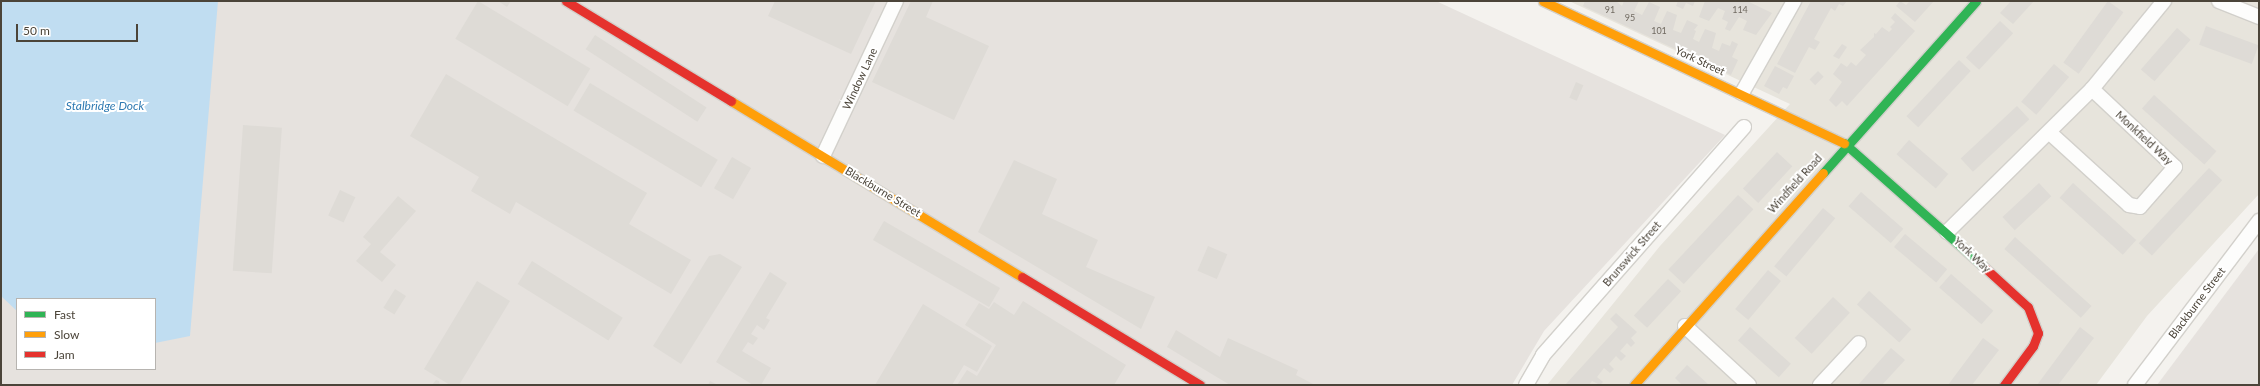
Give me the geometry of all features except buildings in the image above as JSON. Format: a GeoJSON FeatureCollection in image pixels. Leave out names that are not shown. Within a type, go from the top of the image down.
{"type":"FeatureCollection","features":[{"type":"Feature","properties":{"kind":"street","name":"Blackburne Street"},"geometry":{"type":"LineString","coordinates":[[566,1],[1200,385]]}},
{"type":"Feature","properties":{"kind":"street","name":"Window Lane"},"geometry":{"type":"LineString","coordinates":[[823,156],[896,1]]}},
{"type":"Feature","properties":{"kind":"street","name":"York Street"},"geometry":{"type":"LineString","coordinates":[[1543,1],[1742,93],[1847,144]]}},
{"type":"Feature","properties":{"kind":"street","name":"Windfield Road"},"geometry":{"type":"LineString","coordinates":[[1634,385],[1847,144],[1976,1]]}},
{"type":"Feature","properties":{"kind":"street"},"geometry":{"type":"LineString","coordinates":[[1947,232],[2050,133],[2092,89],[2164,1]]}},
{"type":"Feature","properties":{"kind":"street"},"geometry":{"type":"LineString","coordinates":[[2219,1],[2259,17]]}},
{"type":"Feature","properties":{"kind":"street"},"geometry":{"type":"LineString","coordinates":[[1742,93],[1788,3]]}},
{"type":"Feature","properties":{"kind":"street","name":"Monkfield Way"},"geometry":{"type":"LineString","coordinates":[[2050,133],[2129,206],[2140,207],[2175,167],[2092,89]]}},
{"type":"Feature","properties":{"kind":"street","name":"Brunswick Street"},"geometry":{"type":"LineString","coordinates":[[1526,385],[1543,355],[1744,127]]}},
{"type":"Feature","properties":{"kind":"street","name":"York Way"},"geometry":{"type":"LineString","coordinates":[[1847,144],[1947,232],[2028,307],[2034,317],[2038,333],[2033,346],[2004,385]]}},
{"type":"Feature","properties":{"kind":"street","name":"Blackburne Street"},"geometry":{"type":"LineString","coordinates":[[2135,385],[2259,220]]}},
{"type":"Feature","properties":{"kind":"street"},"geometry":{"type":"LineString","coordinates":[[1685,326],[1749,385]]}},
{"type":"Feature","properties":{"kind":"street"},"geometry":{"type":"LineString","coordinates":[[1820,385],[1859,343]]}},
{"type":"Feature","properties":{"kind":"shaded area"},"geometry":{"type":"Polygon","coordinates":[[[1,1],[1436,1],[1725,135],[1544,331],[1512,385],[1,385],[1,1]]]}},
{"type":"Feature","properties":{"kind":"shaded area"},"geometry":{"type":"Polygon","coordinates":[[[1569,1],[2259,1],[2259,194],[2147,316],[2096,385],[1547,385],[1660,246],[1790,104],[1569,1]]]}},
{"type":"Feature","properties":{"kind":"shaded area"},"geometry":{"type":"Polygon","coordinates":[[[2259,249],[2259,385],[2157,385],[2259,249]]]}},
{"type":"Feature","properties":{"kind":"water","name":"Stalbridge Dock"},"geometry":{"type":"Polygon","coordinates":[[[1,1],[218,1],[190,336],[156,343],[156,298],[16,298],[16,310],[1,296],[1,1]]]}},
{"type":"Feature","properties":{"kind":"traffic: fast"},"geometry":{"type":"LineString","coordinates":[[1823,173],[1976,1]]}},
{"type":"Feature","properties":{"kind":"traffic: fast"},"geometry":{"type":"LineString","coordinates":[[1844,143],[1984,267]]}},
{"type":"Feature","properties":{"kind":"traffic: slow"},"geometry":{"type":"LineString","coordinates":[[1543,1],[1844,143]]}},
{"type":"Feature","properties":{"kind":"traffic: slow"},"geometry":{"type":"LineString","coordinates":[[731,101],[1022,277]]}},
{"type":"Feature","properties":{"kind":"traffic: slow"},"geometry":{"type":"LineString","coordinates":[[1634,385],[1823,173]]}},
{"type":"Feature","properties":{"kind":"traffic: jam"},"geometry":{"type":"LineString","coordinates":[[566,1],[731,101]]}},
{"type":"Feature","properties":{"kind":"traffic: jam"},"geometry":{"type":"LineString","coordinates":[[1984,267],[2028,307],[2038,333],[2033,346],[2004,385]]}},
{"type":"Feature","properties":{"kind":"traffic: jam"},"geometry":{"type":"LineString","coordinates":[[1022,277],[1200,385]]}}]}
